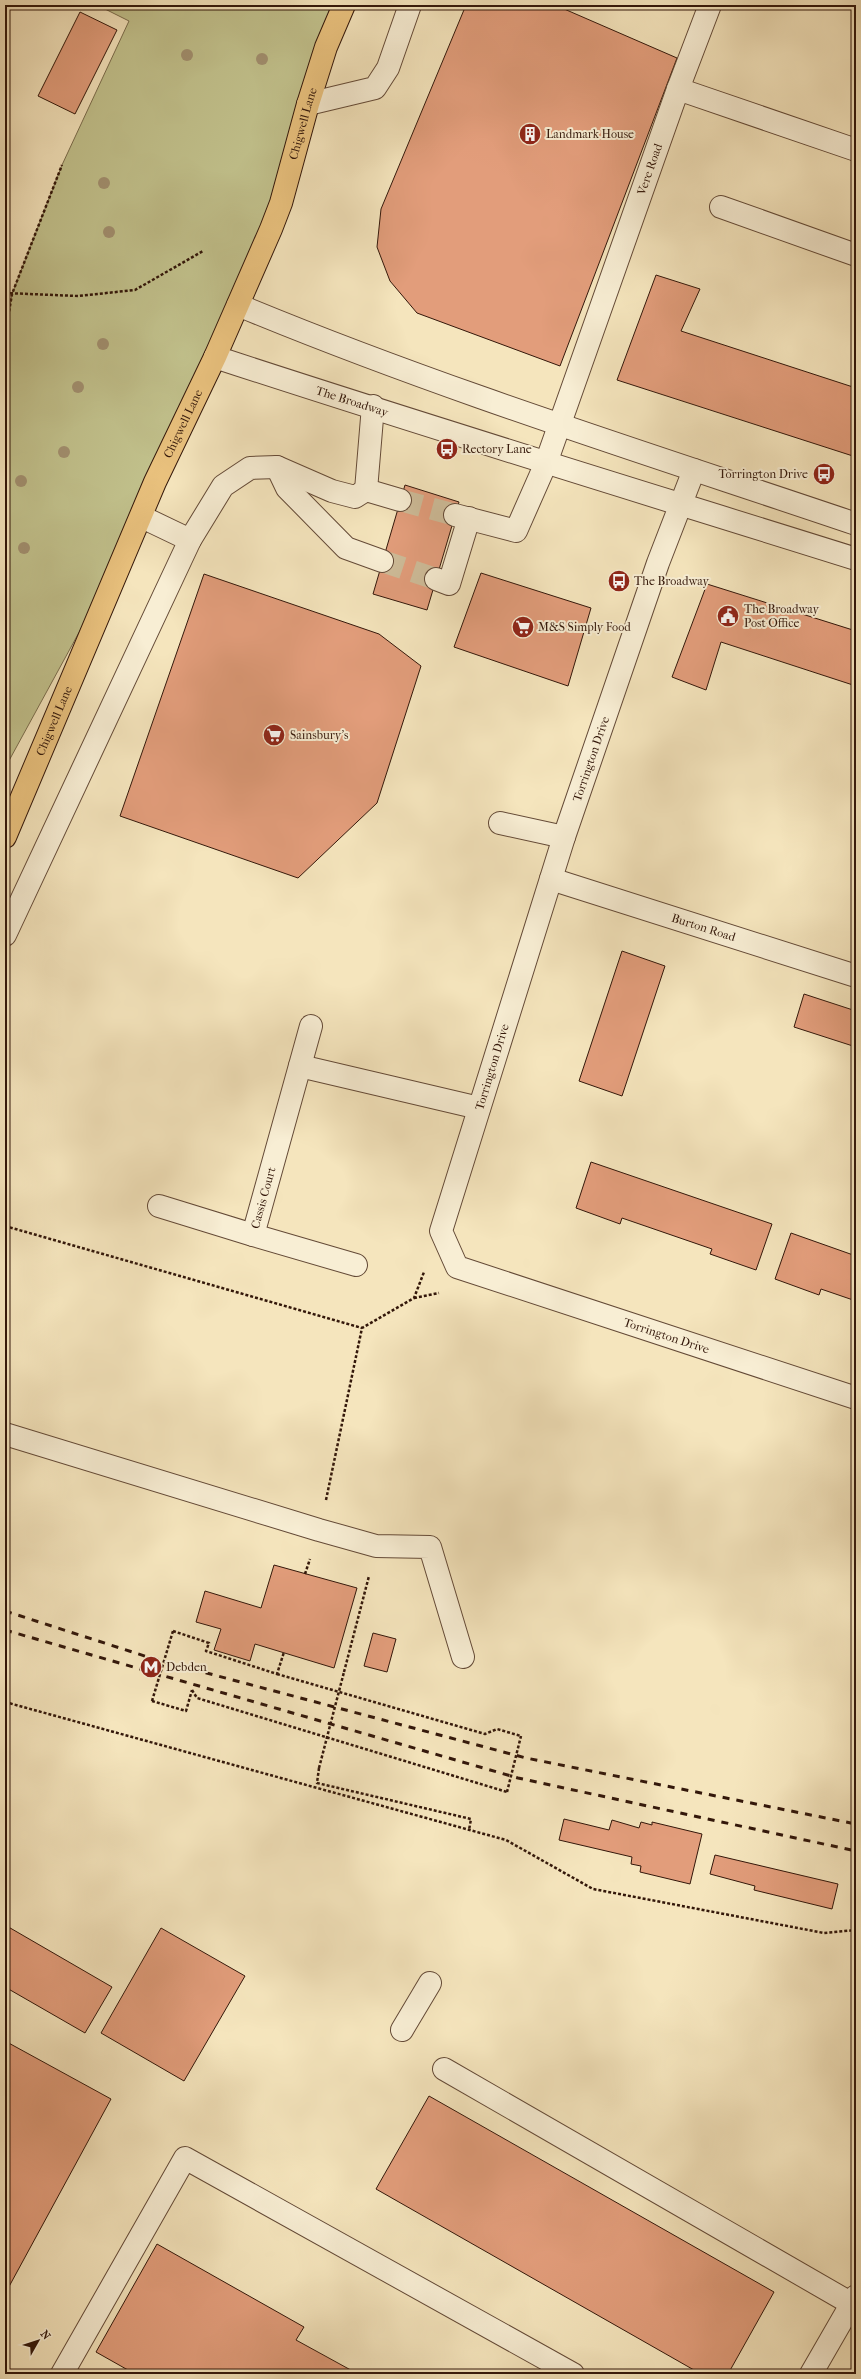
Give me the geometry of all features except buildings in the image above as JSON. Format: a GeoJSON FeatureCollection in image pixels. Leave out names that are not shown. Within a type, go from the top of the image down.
{"type":"FeatureCollection","features":[{"type":"Feature","properties":{"kind":"main road","name":"Chigwell Lane"},"geometry":{"type":"LineString","coordinates":[[5,838],[156,482],[238,305],[281,202],[308,104],[326,47],[344,5]]}},
{"type":"Feature","properties":{"kind":"street"},"geometry":{"type":"LineString","coordinates":[[308,104],[376,88],[388,68],[410,5]]}},
{"type":"Feature","properties":{"kind":"street","name":"Vere Road"},"geometry":{"type":"LineString","coordinates":[[436,579],[449,584],[462,517],[516,531],[546,463],[678,89],[710,5]]}},
{"type":"Feature","properties":{"kind":"street"},"geometry":{"type":"LineString","coordinates":[[678,89],[856,150]]}},
{"type":"Feature","properties":{"kind":"street"},"geometry":{"type":"LineString","coordinates":[[721,207],[856,254]]}},
{"type":"Feature","properties":{"kind":"street"},"geometry":{"type":"LineString","coordinates":[[238,305],[339,347],[559,426],[856,524]]}},
{"type":"Feature","properties":{"kind":"street","name":"The Broadway"},"geometry":{"type":"LineString","coordinates":[[215,356],[308,388],[373,406],[546,463],[856,559]]}},
{"type":"Feature","properties":{"kind":"street"},"geometry":{"type":"LineString","coordinates":[[5,935],[190,540],[223,486],[250,468],[277,466],[332,492],[355,498],[366,490],[373,406]]}},
{"type":"Feature","properties":{"kind":"street"},"geometry":{"type":"LineString","coordinates":[[277,466],[287,488],[346,548],[382,561]]}},
{"type":"Feature","properties":{"kind":"street","name":"Torrington Drive"},"geometry":{"type":"LineString","coordinates":[[694,470],[658,564],[564,837],[441,1231],[457,1267],[856,1398]]}},
{"type":"Feature","properties":{"kind":"street"},"geometry":{"type":"LineString","coordinates":[[366,490],[400,500]]}},
{"type":"Feature","properties":{"kind":"street"},"geometry":{"type":"LineString","coordinates":[[142,517],[190,540]]}},
{"type":"Feature","properties":{"kind":"street"},"geometry":{"type":"LineString","coordinates":[[500,822],[564,837]]}},
{"type":"Feature","properties":{"kind":"street","name":"Burton Road"},"geometry":{"type":"LineString","coordinates":[[551,878],[856,976]]}},
{"type":"Feature","properties":{"kind":"street","name":"Cassis Court"},"geometry":{"type":"LineString","coordinates":[[159,1206],[253,1235],[311,1026]]}},
{"type":"Feature","properties":{"kind":"street"},"geometry":{"type":"LineString","coordinates":[[300,1066],[479,1108]]}},
{"type":"Feature","properties":{"kind":"street"},"geometry":{"type":"LineString","coordinates":[[253,1235],[356,1265]]}},
{"type":"Feature","properties":{"kind":"street"},"geometry":{"type":"LineString","coordinates":[[5,1434],[102,1457],[319,1530],[376,1546],[430,1547],[463,1657]]}},
{"type":"Feature","properties":{"kind":"street"},"geometry":{"type":"LineString","coordinates":[[402,2030],[430,1983]]}},
{"type":"Feature","properties":{"kind":"street"},"geometry":{"type":"LineString","coordinates":[[444,2069],[854,2300],[812,2374]]}},
{"type":"Feature","properties":{"kind":"street"},"geometry":{"type":"LineString","coordinates":[[62,2374],[184,2158],[573,2374]]}},
{"type":"Feature","properties":{"kind":"path"},"geometry":{"type":"LineString","coordinates":[[5,336],[12,294],[62,165]]}},
{"type":"Feature","properties":{"kind":"path"},"geometry":{"type":"LineString","coordinates":[[5,293],[78,296],[135,290],[203,251]]}},
{"type":"Feature","properties":{"kind":"path"},"geometry":{"type":"LineString","coordinates":[[5,1226],[362,1328],[414,1298],[441,1231]]}},
{"type":"Feature","properties":{"kind":"path"},"geometry":{"type":"LineString","coordinates":[[305,1574],[319,1530],[362,1328]]}},
{"type":"Feature","properties":{"kind":"path"},"geometry":{"type":"LineString","coordinates":[[376,1546],[319,1768],[317,1783],[472,1819],[469,1830]]}},
{"type":"Feature","properties":{"kind":"path"},"geometry":{"type":"LineString","coordinates":[[173,1631],[209,1643],[206,1651],[277,1674],[485,1734],[497,1729],[521,1736],[507,1792],[197,1698],[192,1690],[186,1710],[152,1701],[173,1631]]}},
{"type":"Feature","properties":{"kind":"path"},"geometry":{"type":"LineString","coordinates":[[277,1674],[284,1652]]}},
{"type":"Feature","properties":{"kind":"path"},"geometry":{"type":"LineString","coordinates":[[5,1702],[506,1840],[593,1889],[824,1933],[856,1930]]}},
{"type":"Feature","properties":{"kind":"green space"},"geometry":{"type":"Polygon","coordinates":[[[97,5],[345,5],[281,203],[142,517],[5,768],[5,336],[12,294],[62,165],[129,21],[97,5]]]}},
{"type":"Feature","properties":{"kind":"tunnel"},"geometry":{"type":"LineString","coordinates":[[400,500],[455,515]]}},
{"type":"Feature","properties":{"kind":"tunnel"},"geometry":{"type":"LineString","coordinates":[[382,561],[436,579]]}},
{"type":"Feature","properties":{"kind":"railway"},"geometry":{"type":"LineString","coordinates":[[5,1611],[154,1659],[526,1758],[856,1824]]}},
{"type":"Feature","properties":{"kind":"railway"},"geometry":{"type":"LineString","coordinates":[[5,1630],[518,1778],[856,1851]]}},
{"type":"Feature","properties":{"kind":"place","name":"Landmark House"},"geometry":{"type":"Point","coordinates":[530,134]}},
{"type":"Feature","properties":{"kind":"place","name":"Rectory Lane"},"geometry":{"type":"Point","coordinates":[447,449]}},
{"type":"Feature","properties":{"kind":"place","name":"Torrington Drive"},"geometry":{"type":"Point","coordinates":[824,474]}},
{"type":"Feature","properties":{"kind":"place","name":"The Broadway"},"geometry":{"type":"Point","coordinates":[619,581]}},
{"type":"Feature","properties":{"kind":"place","name":"The Broadway Post Office"},"geometry":{"type":"Point","coordinates":[728,616]}},
{"type":"Feature","properties":{"kind":"place","name":"M&S Simply Food"},"geometry":{"type":"Point","coordinates":[523,627]}},
{"type":"Feature","properties":{"kind":"place","name":"Sainsbury's"},"geometry":{"type":"Point","coordinates":[274,735]}},
{"type":"Feature","properties":{"kind":"place","name":"Debden"},"geometry":{"type":"Point","coordinates":[151,1667]}}]}
